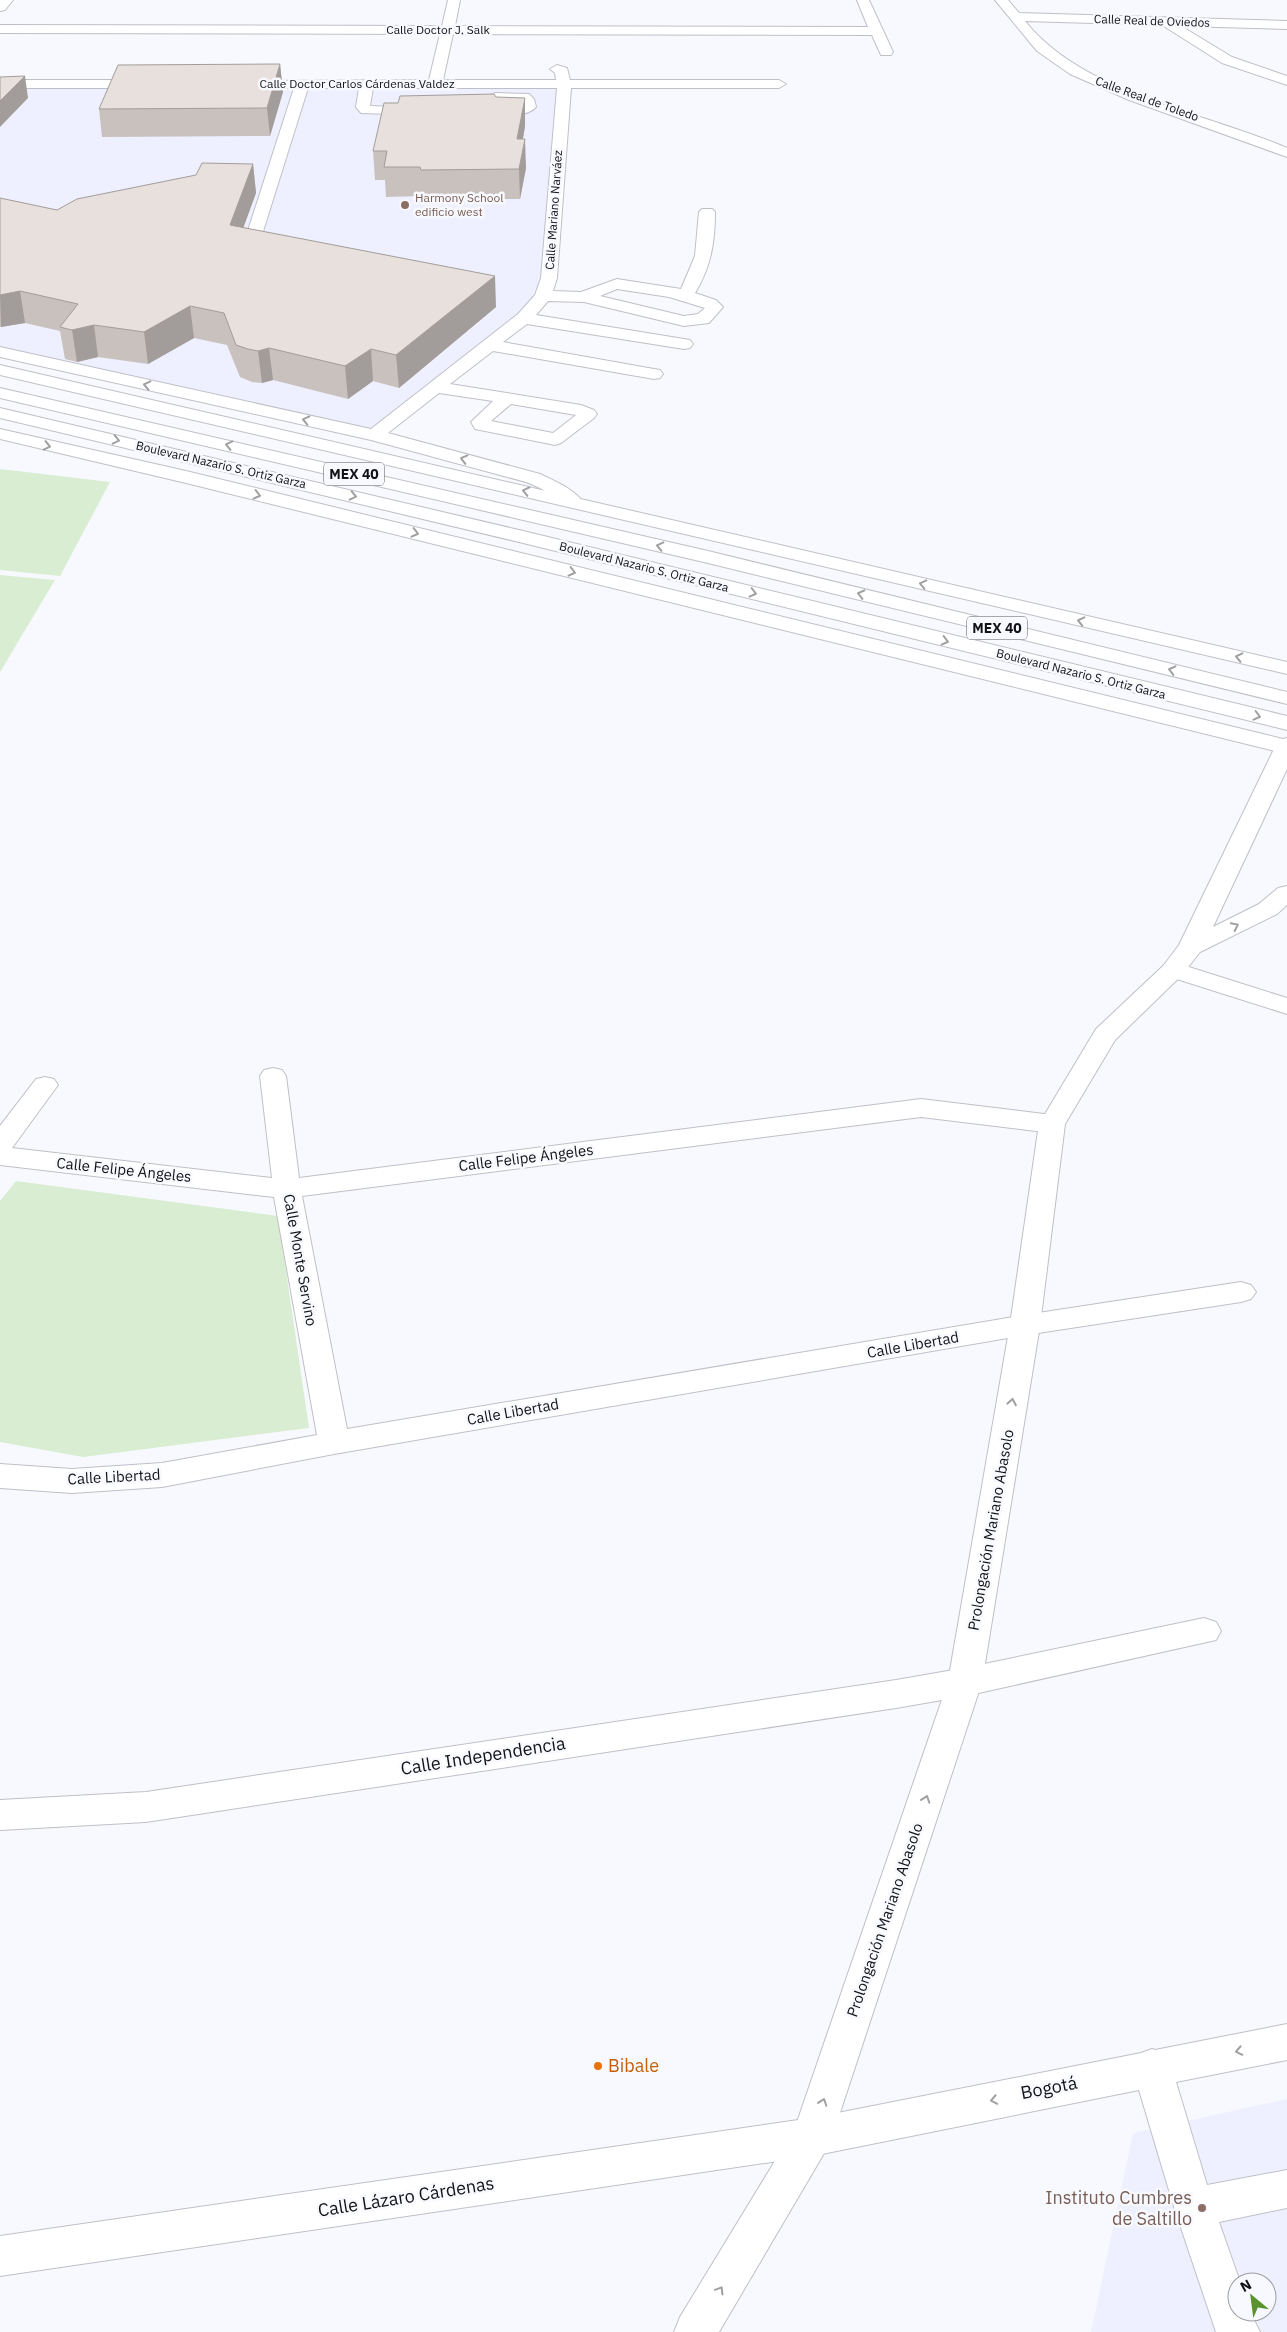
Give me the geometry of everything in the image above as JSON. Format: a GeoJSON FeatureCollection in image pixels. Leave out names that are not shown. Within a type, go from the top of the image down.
{"type":"FeatureCollection","features":[{"type":"Feature","properties":{"kind":"main road"},"geometry":{"type":"LineString","coordinates":[[0,7],[7,0]]}},
{"type":"Feature","properties":{"kind":"main road"},"geometry":{"type":"LineString","coordinates":[[434,84],[454,0]]}},
{"type":"Feature","properties":{"kind":"main road"},"geometry":{"type":"LineString","coordinates":[[863,0],[886,52]]}},
{"type":"Feature","properties":{"kind":"main road","name":"Calle Real de Toledo"},"geometry":{"type":"LineString","coordinates":[[1001,0],[1047,53],[1089,78],[1230,129],[1287,153]]}},
{"type":"Feature","properties":{"kind":"main road","name":"Calle Real de Oviedos"},"geometry":{"type":"LineString","coordinates":[[1017,17],[1287,25]]}},
{"type":"Feature","properties":{"kind":"main road"},"geometry":{"type":"LineString","coordinates":[[1166,22],[1227,60],[1287,81]]}},
{"type":"Feature","properties":{"kind":"main road","name":"Calle Doctor J. Salk"},"geometry":{"type":"LineString","coordinates":[[0,29],[876,31]]}},
{"type":"Feature","properties":{"kind":"main road"},"geometry":{"type":"LineString","coordinates":[[94,84],[109,69]]}},
{"type":"Feature","properties":{"kind":"main road"},"geometry":{"type":"LineString","coordinates":[[545,69],[562,71],[564,84]]}},
{"type":"Feature","properties":{"kind":"main road"},"geometry":{"type":"LineString","coordinates":[[664,84],[683,70]]}},
{"type":"Feature","properties":{"kind":"main road"},"geometry":{"type":"LineString","coordinates":[[0,84],[164,84]]}},
{"type":"Feature","properties":{"kind":"main road","name":"Calle Doctor Carlos Cárdenas Valdez"},"geometry":{"type":"LineString","coordinates":[[233,84],[302,84],[367,91],[434,84],[779,84]]}},
{"type":"Feature","properties":{"kind":"main road"},"geometry":{"type":"LineString","coordinates":[[288,260],[269,256],[251,246],[302,84]]}},
{"type":"Feature","properties":{"kind":"main road","name":"Calle Mariano Narváez"},"geometry":{"type":"LineString","coordinates":[[374,435],[524,318],[543,296],[549,278],[564,84]]}},
{"type":"Feature","properties":{"kind":"main road"},"geometry":{"type":"LineString","coordinates":[[435,111],[370,112],[364,107],[367,91],[521,97],[527,99],[528,107],[520,110],[473,110]]}},
{"type":"Feature","properties":{"kind":"main road"},"geometry":{"type":"LineString","coordinates":[[685,296],[698,277],[704,258],[708,238],[707,212]]}},
{"type":"Feature","properties":{"kind":"main road"},"geometry":{"type":"LineString","coordinates":[[543,296],[584,297],[684,322],[703,319],[716,307],[712,303],[628,284],[610,286],[584,297]]}},
{"type":"Feature","properties":{"kind":"main road"},"geometry":{"type":"LineString","coordinates":[[524,318],[684,344]]}},
{"type":"Feature","properties":{"kind":"main road"},"geometry":{"type":"LineString","coordinates":[[489,345],[654,374]]}},
{"type":"Feature","properties":{"kind":"main road"},"geometry":{"type":"LineString","coordinates":[[0,352],[374,435],[533,478],[554,488],[573,502]]}},
{"type":"Feature","properties":{"kind":"main road"},"geometry":{"type":"LineString","coordinates":[[0,370],[1287,668]]}},
{"type":"Feature","properties":{"kind":"main road"},"geometry":{"type":"LineString","coordinates":[[436,387],[507,398],[581,410],[588,414],[568,432],[555,439],[481,425],[480,422],[507,398]]}},
{"type":"Feature","properties":{"kind":"main road","name":"Boulevard Nazario S. Ortiz Garza"},"geometry":{"type":"LineString","coordinates":[[0,393],[486,504],[1287,698]]}},
{"type":"Feature","properties":{"kind":"main road","name":"Boulevard Nazario S. Ortiz Garza"},"geometry":{"type":"LineString","coordinates":[[0,413],[989,652],[1287,740]]}},
{"type":"Feature","properties":{"kind":"main road"},"geometry":{"type":"LineString","coordinates":[[0,434],[1287,740]]}},
{"type":"Feature","properties":{"kind":"main road"},"geometry":{"type":"LineString","coordinates":[[186,477],[271,477]]}},
{"type":"Feature","properties":{"kind":"main road"},"geometry":{"type":"LineString","coordinates":[[486,504],[576,515],[816,564],[868,572]]}},
{"type":"Feature","properties":{"kind":"main road","name":"Prolongación Mariano Abasolo"},"geometry":{"type":"LineString","coordinates":[[695,2332],[812,2136],[965,1682],[1025,1325],[1052,1124],[1105,1035],[1182,958],[1287,740]]}},
{"type":"Feature","properties":{"kind":"main road"},"geometry":{"type":"LineString","coordinates":[[1182,958],[1268,909],[1287,893]]}},
{"type":"Feature","properties":{"kind":"main road"},"geometry":{"type":"LineString","coordinates":[[1182,958],[1287,1006]]}},
{"type":"Feature","properties":{"kind":"main road","name":"Calle Monte Servino"},"geometry":{"type":"LineString","coordinates":[[272,1076],[287,1189],[334,1443]]}},
{"type":"Feature","properties":{"kind":"main road"},"geometry":{"type":"LineString","coordinates":[[0,1145],[45,1086]]}},
{"type":"Feature","properties":{"kind":"main road","name":"Calle Felipe Ángeles"},"geometry":{"type":"LineString","coordinates":[[0,1156],[287,1189],[921,1108],[1052,1124]]}},
{"type":"Feature","properties":{"kind":"main road","name":"Calle Libertad"},"geometry":{"type":"LineString","coordinates":[[0,1476],[72,1481],[162,1475],[334,1443],[1025,1325],[1241,1292]]}},
{"type":"Feature","properties":{"kind":"main road","name":"Calle Independencia"},"geometry":{"type":"LineString","coordinates":[[0,1815],[146,1807],[896,1694],[965,1682],[1204,1631]]}},
{"type":"Feature","properties":{"kind":"main road","name":"Bogotá"},"geometry":{"type":"LineString","coordinates":[[812,2136],[1287,2042]]}},
{"type":"Feature","properties":{"kind":"main road"},"geometry":{"type":"LineString","coordinates":[[1152,2068],[1194,2207],[1233,2322],[1239,2332]]}},
{"type":"Feature","properties":{"kind":"main road","name":"Calle Lázaro Cárdenas"},"geometry":{"type":"LineString","coordinates":[[0,2256],[26,2254],[812,2136]]}},
{"type":"Feature","properties":{"kind":"main road"},"geometry":{"type":"LineString","coordinates":[[1194,2207],[1287,2189]]}},
{"type":"Feature","properties":{"kind":"shaded area"},"geometry":{"type":"Polygon","coordinates":[[[0,85],[573,86],[542,300],[378,433],[0,348],[0,85]]]}},
{"type":"Feature","properties":{"kind":"shaded area","name":"Instituto Cumbres de Saltillo"},"geometry":{"type":"Polygon","coordinates":[[[1287,2099],[1287,2332],[1091,2332],[1133,2133],[1287,2099]]]}},
{"type":"Feature","properties":{"kind":"green space"},"geometry":{"type":"Polygon","coordinates":[[[0,469],[110,482],[60,576],[0,570],[0,469]]]}},
{"type":"Feature","properties":{"kind":"green space"},"geometry":{"type":"Polygon","coordinates":[[[0,575],[55,580],[0,672],[0,575]]]}},
{"type":"Feature","properties":{"kind":"green space"},"geometry":{"type":"Polygon","coordinates":[[[16,1181],[278,1216],[309,1428],[83,1457],[0,1442],[0,1201],[16,1181]]]}},
{"type":"Feature","properties":{"kind":"building"},"geometry":{"type":"Polygon","coordinates":[[[280,64],[267,108],[99,109],[118,65],[280,64]]]}},
{"type":"Feature","properties":{"kind":"building"},"geometry":{"type":"Polygon","coordinates":[[[25,76],[0,101],[0,77],[25,76]]]}},
{"type":"Feature","properties":{"kind":"building"},"geometry":{"type":"Polygon","coordinates":[[[494,94],[496,97],[525,98],[517,139],[525,139],[519,169],[421,170],[420,167],[384,167],[387,151],[373,151],[384,103],[398,103],[400,96],[494,94]]]}},
{"type":"Feature","properties":{"kind":"building"},"geometry":{"type":"Polygon","coordinates":[[[202,163],[253,164],[230,225],[495,276],[396,355],[371,349],[345,366],[269,348],[258,351],[236,345],[224,313],[190,306],[144,332],[94,325],[72,330],[60,327],[78,304],[20,291],[0,295],[0,198],[57,210],[77,199],[196,175],[202,163]]]}},
{"type":"Feature","properties":{"kind":"place","name":"Harmony School edificio west"},"geometry":{"type":"Point","coordinates":[405,205]}},
{"type":"Feature","properties":{"kind":"place","name":"Bibale"},"geometry":{"type":"Point","coordinates":[598,2066]}},
{"type":"Feature","properties":{"kind":"place","name":"Instituto Cumbres de Saltillo"},"geometry":{"type":"Point","coordinates":[1202,2208]}}]}
